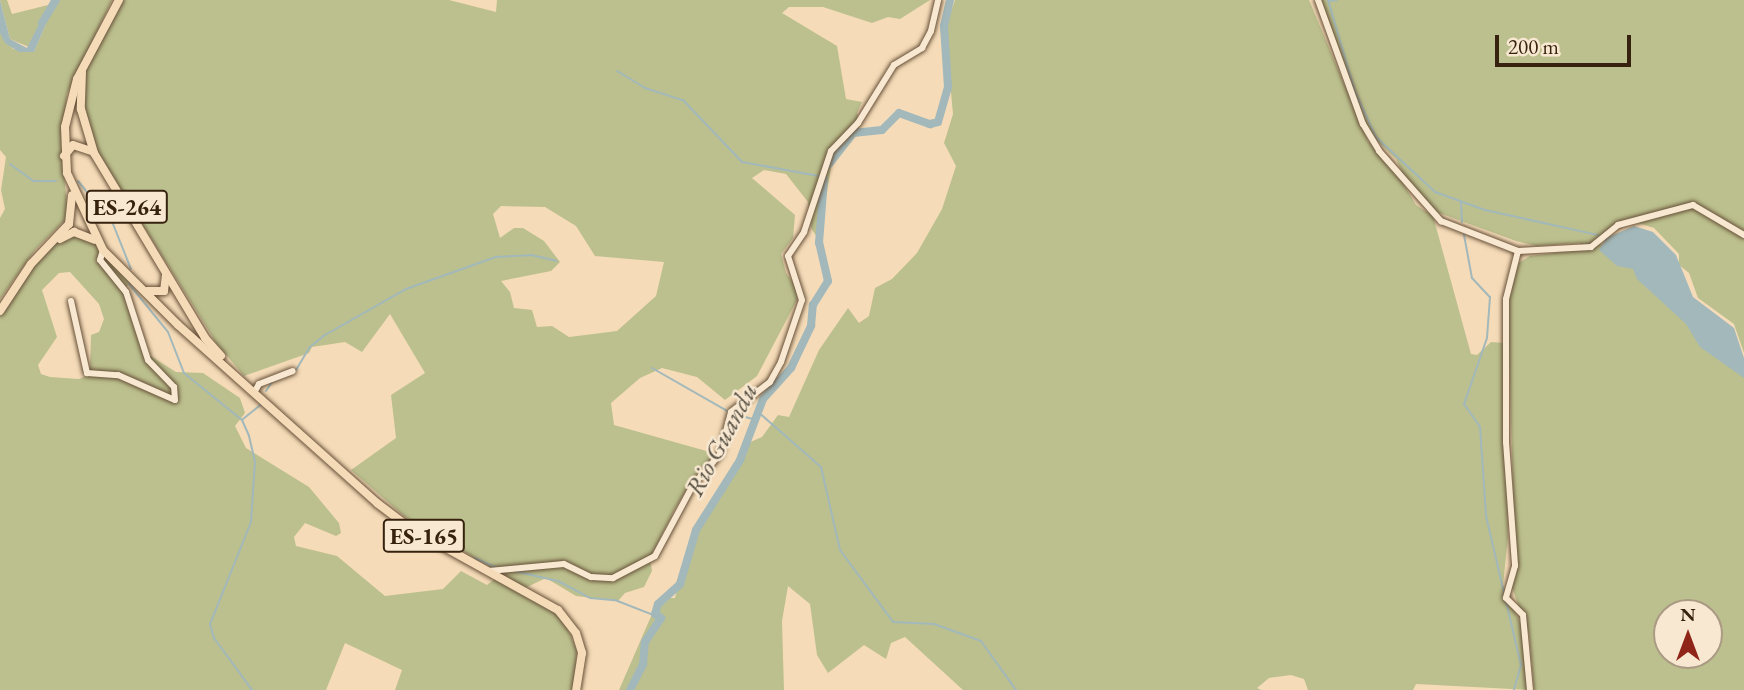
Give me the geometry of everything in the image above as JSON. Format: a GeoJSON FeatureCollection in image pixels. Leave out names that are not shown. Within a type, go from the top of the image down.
{"type":"FeatureCollection","features":[{"type":"Feature","properties":{"kind":"main road","name":"ES-264"},"geometry":{"type":"LineString","coordinates":[[120,0],[83,66],[65,127],[64,156],[72,188],[100,246],[147,291]]}},
{"type":"Feature","properties":{"kind":"main road","name":"ES-264"},"geometry":{"type":"LineString","coordinates":[[83,66],[81,109],[94,153],[161,262]]}},
{"type":"Feature","properties":{"kind":"main road"},"geometry":{"type":"LineString","coordinates":[[64,156],[73,145],[94,153]]}},
{"type":"Feature","properties":{"kind":"main road"},"geometry":{"type":"LineString","coordinates":[[0,312],[31,264],[69,224],[72,188]]}},
{"type":"Feature","properties":{"kind":"main road"},"geometry":{"type":"LineString","coordinates":[[31,264],[65,234],[82,233],[100,246]]}},
{"type":"Feature","properties":{"kind":"main road"},"geometry":{"type":"LineString","coordinates":[[147,291],[160,293],[167,287],[161,262]]}},
{"type":"Feature","properties":{"kind":"main road","name":"ES-165"},"geometry":{"type":"LineString","coordinates":[[161,262],[205,338],[240,379]]}},
{"type":"Feature","properties":{"kind":"main road","name":"ES-165"},"geometry":{"type":"LineString","coordinates":[[147,291],[240,379],[410,528],[558,610],[576,634],[582,653],[576,690]]}},
{"type":"Feature","properties":{"kind":"street"},"geometry":{"type":"LineString","coordinates":[[489,571],[564,564],[586,576],[606,578],[650,563],[693,485],[720,454],[731,413],[770,382],[780,362],[802,300],[788,257],[804,232],[831,151],[859,123],[894,65],[922,48],[931,31],[938,0]]}},
{"type":"Feature","properties":{"kind":"street"},"geometry":{"type":"LineString","coordinates":[[1318,0],[1363,124],[1379,151],[1441,220],[1518,251],[1591,247],[1618,225],[1693,205],[1744,235]]}},
{"type":"Feature","properties":{"kind":"street"},"geometry":{"type":"LineString","coordinates":[[71,301],[82,368],[87,373],[118,375],[175,400],[174,387],[148,360],[126,292],[100,260],[100,246]]}},
{"type":"Feature","properties":{"kind":"street"},"geometry":{"type":"LineString","coordinates":[[1518,251],[1506,299],[1506,442],[1516,566],[1506,598],[1523,615],[1530,690]]}},
{"type":"Feature","properties":{"kind":"street"},"geometry":{"type":"LineString","coordinates":[[254,391],[259,384],[293,371]]}},
{"type":"Feature","properties":{"kind":"green space"},"geometry":{"type":"Polygon","coordinates":[[[0,0],[7,0],[12,14],[48,5],[29,47],[10,39],[0,0]]]}},
{"type":"Feature","properties":{"kind":"green space"},"geometry":{"type":"Polygon","coordinates":[[[56,0],[112,0],[67,94],[61,143],[68,217],[35,250],[0,299],[0,218],[5,209],[1,190],[6,157],[0,150],[0,33],[13,49],[34,52],[56,0]]]}},
{"type":"Feature","properties":{"kind":"green space"},"geometry":{"type":"Polygon","coordinates":[[[122,0],[449,0],[496,12],[497,0],[930,0],[900,19],[888,17],[872,23],[823,7],[789,7],[782,13],[837,46],[846,99],[862,102],[857,113],[860,126],[832,162],[819,240],[811,228],[808,202],[786,174],[764,170],[752,178],[795,215],[793,238],[781,254],[786,273],[798,289],[797,300],[757,376],[725,400],[697,377],[662,368],[640,378],[611,403],[614,425],[717,454],[696,475],[676,507],[650,558],[652,571],[644,587],[625,593],[618,601],[576,596],[546,578],[525,588],[404,516],[351,470],[396,438],[391,395],[425,373],[390,314],[362,352],[345,342],[312,347],[309,353],[244,376],[217,344],[93,145],[83,109],[86,70],[122,0]],[[501,206],[493,214],[500,238],[514,228],[523,228],[544,241],[560,262],[551,271],[501,281],[510,292],[514,308],[532,310],[537,327],[552,326],[569,337],[617,331],[656,296],[664,262],[595,256],[576,226],[545,207],[501,206]]]}},
{"type":"Feature","properties":{"kind":"green space"},"geometry":{"type":"Polygon","coordinates":[[[955,0],[1309,0],[1368,141],[1394,168],[1416,205],[1433,216],[1471,354],[1477,355],[1491,342],[1505,343],[1508,537],[1503,585],[1521,624],[1529,690],[1416,684],[1413,690],[1308,690],[1304,679],[1291,675],[1269,678],[1257,688],[1261,690],[963,690],[905,637],[891,643],[886,659],[864,645],[828,673],[817,655],[810,604],[788,586],[782,621],[784,690],[619,690],[659,598],[675,598],[685,558],[748,443],[762,437],[778,415],[789,417],[819,350],[848,308],[859,323],[869,316],[875,288],[892,279],[917,253],[942,209],[956,166],[944,143],[953,114],[945,28],[955,0]]]}},
{"type":"Feature","properties":{"kind":"green space"},"geometry":{"type":"Polygon","coordinates":[[[1318,0],[1744,0],[1744,353],[1734,324],[1698,298],[1689,273],[1679,265],[1679,254],[1654,228],[1635,222],[1623,224],[1600,243],[1633,265],[1744,374],[1744,690],[1534,690],[1529,634],[1511,585],[1515,568],[1508,308],[1515,265],[1530,256],[1577,250],[1580,243],[1537,246],[1431,210],[1406,180],[1396,159],[1365,129],[1318,0]]]}},
{"type":"Feature","properties":{"kind":"green space"},"geometry":{"type":"Polygon","coordinates":[[[85,234],[132,282],[124,288],[146,353],[176,372],[203,373],[240,398],[245,413],[235,426],[246,448],[309,487],[339,523],[341,533],[336,536],[305,523],[294,537],[296,546],[337,556],[385,596],[443,589],[461,571],[487,585],[496,578],[550,608],[566,625],[577,651],[573,690],[395,690],[402,670],[345,643],[326,690],[0,690],[0,311],[21,278],[60,238],[85,234]],[[70,272],[59,273],[42,290],[57,337],[38,365],[41,374],[79,379],[90,374],[91,335],[99,332],[104,319],[99,304],[70,272]]]}},
{"type":"Feature","properties":{"kind":"shaded area"},"geometry":{"type":"Polygon","coordinates":[[[0,0],[10,39],[27,48],[51,0],[56,0],[34,52],[19,52],[5,43],[0,33],[0,0]]]}},
{"type":"Feature","properties":{"kind":"shaded area"},"geometry":{"type":"Polygon","coordinates":[[[1634,226],[1653,232],[1676,255],[1693,297],[1734,328],[1744,358],[1744,378],[1700,347],[1686,324],[1637,279],[1633,269],[1617,266],[1599,250],[1606,238],[1634,226]]]}},
{"type":"Feature","properties":{"kind":"waterway"},"geometry":{"type":"LineString","coordinates":[[42,23],[56,0]]}},
{"type":"Feature","properties":{"kind":"waterway","name":"Rio Guandu"},"geometry":{"type":"LineString","coordinates":[[829,164],[853,133],[882,130],[899,113],[930,124],[938,122],[948,87],[944,26],[950,0]]}},
{"type":"Feature","properties":{"kind":"waterway"},"geometry":{"type":"LineString","coordinates":[[1328,0],[1355,91],[1376,137],[1435,192],[1485,210],[1598,235]]}},
{"type":"Feature","properties":{"kind":"waterway"},"geometry":{"type":"LineString","coordinates":[[1329,1],[1337,0]]}},
{"type":"Feature","properties":{"kind":"waterway"},"geometry":{"type":"LineString","coordinates":[[617,71],[645,88],[683,100],[742,162],[819,176]]}},
{"type":"Feature","properties":{"kind":"waterway"},"geometry":{"type":"LineString","coordinates":[[10,164],[33,181],[56,181]]}},
{"type":"Feature","properties":{"kind":"waterway","name":"Rio Guandu"},"geometry":{"type":"LineString","coordinates":[[630,690],[643,664],[645,642],[661,618],[655,614],[658,604],[680,584],[696,530],[740,460],[763,399],[791,368],[811,326],[813,305],[828,281],[819,243],[824,179]]}},
{"type":"Feature","properties":{"kind":"waterway"},"geometry":{"type":"LineString","coordinates":[[78,181],[113,224],[131,269]]}},
{"type":"Feature","properties":{"kind":"waterway"},"geometry":{"type":"LineString","coordinates":[[1461,203],[1462,222]]}},
{"type":"Feature","properties":{"kind":"waterway"},"geometry":{"type":"LineString","coordinates":[[1464,235],[1472,278],[1490,297],[1487,338],[1464,404],[1480,427],[1486,516],[1521,665],[1514,690]]}},
{"type":"Feature","properties":{"kind":"waterway"},"geometry":{"type":"LineString","coordinates":[[296,370],[310,347],[325,335],[406,289],[496,257],[531,255],[556,261]]}},
{"type":"Feature","properties":{"kind":"waterway"},"geometry":{"type":"LineString","coordinates":[[129,284],[168,332],[184,373],[242,420],[249,436],[255,461],[251,522],[210,624],[214,638],[252,690]]}},
{"type":"Feature","properties":{"kind":"waterway"},"geometry":{"type":"LineString","coordinates":[[652,368],[727,411]]}},
{"type":"Feature","properties":{"kind":"waterway"},"geometry":{"type":"LineString","coordinates":[[266,391],[272,382]]}},
{"type":"Feature","properties":{"kind":"waterway"},"geometry":{"type":"LineString","coordinates":[[243,419],[260,405]]}},
{"type":"Feature","properties":{"kind":"waterway"},"geometry":{"type":"LineString","coordinates":[[757,411],[821,467],[840,550],[893,622],[934,624],[981,641],[1016,690]]}},
{"type":"Feature","properties":{"kind":"waterway"},"geometry":{"type":"LineString","coordinates":[[732,414],[753,419]]}},
{"type":"Feature","properties":{"kind":"waterway"},"geometry":{"type":"LineString","coordinates":[[475,558],[495,567]]}},
{"type":"Feature","properties":{"kind":"waterway"},"geometry":{"type":"LineString","coordinates":[[514,571],[558,581],[590,598],[615,600],[661,618]]}}]}
